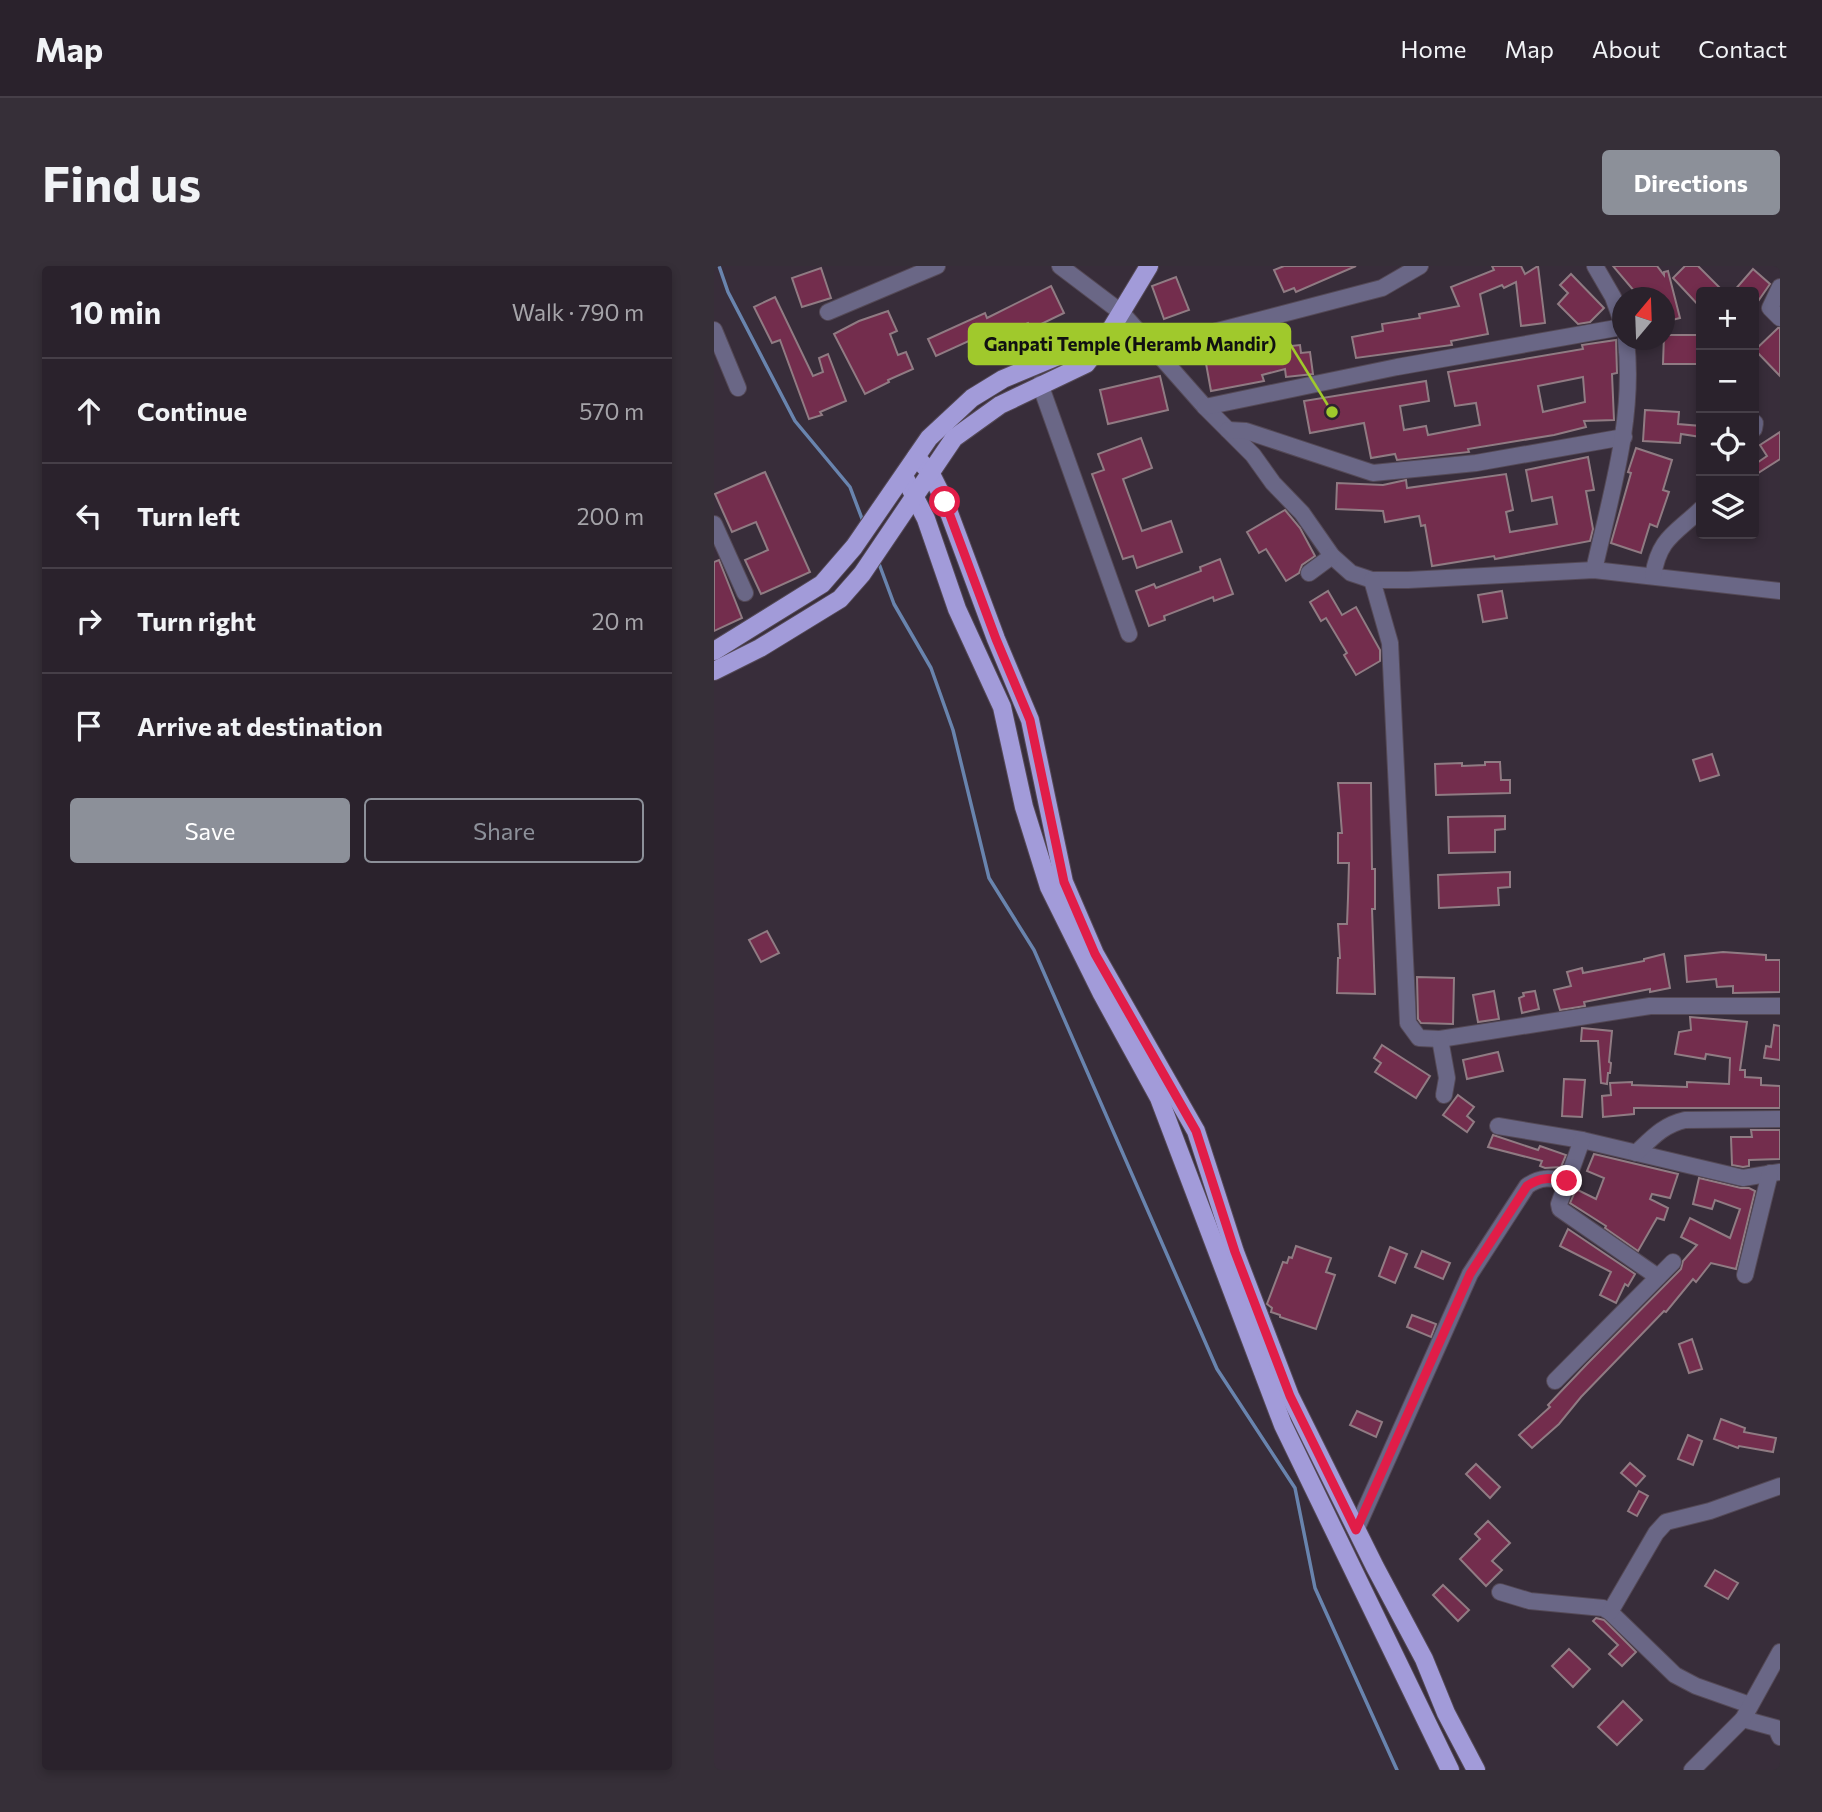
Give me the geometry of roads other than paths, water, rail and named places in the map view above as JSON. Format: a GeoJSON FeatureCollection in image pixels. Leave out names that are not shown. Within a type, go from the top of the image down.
{"type":"FeatureCollection","features":[{"type":"Feature","properties":{"kind":"main road"},"geometry":{"type":"LineString","coordinates":[[714,671],[760,648],[840,599],[862,574],[954,438],[1000,405],[1086,364],[1122,313],[1149,266]]}},
{"type":"Feature","properties":{"kind":"main road"},"geometry":{"type":"LineString","coordinates":[[714,651],[822,584],[854,548],[929,438],[972,398],[1003,379],[1080,347],[1097,349]]}},
{"type":"Feature","properties":{"kind":"main road"},"geometry":{"type":"LineString","coordinates":[[916,457],[930,472],[945,502],[996,639],[1030,720],[1064,882],[1095,954],[1196,1131],[1235,1252],[1290,1396],[1424,1659],[1446,1713],[1476,1770]]}},
{"type":"Feature","properties":{"kind":"main road"},"geometry":{"type":"LineString","coordinates":[[904,476],[926,519],[957,608],[1002,707],[1024,807],[1049,887],[1102,994],[1159,1098],[1283,1425],[1451,1770]]}},
{"type":"Feature","properties":{"kind":"street"},"geometry":{"type":"LineString","coordinates":[[828,312],[937,266]]}},
{"type":"Feature","properties":{"kind":"street"},"geometry":{"type":"LineString","coordinates":[[1060,266],[1122,313],[1205,407],[1253,455],[1272,483],[1302,513],[1332,556],[1351,573],[1372,580],[1594,569],[1780,591]]}},
{"type":"Feature","properties":{"kind":"street"},"geometry":{"type":"LineString","coordinates":[[1152,348],[1382,288],[1420,266]]}},
{"type":"Feature","properties":{"kind":"street"},"geometry":{"type":"LineString","coordinates":[[1595,266],[1612,295]]}},
{"type":"Feature","properties":{"kind":"street"},"geometry":{"type":"LineString","coordinates":[[1780,287],[1770,308],[1780,318]]}},
{"type":"Feature","properties":{"kind":"street"},"geometry":{"type":"LineString","coordinates":[[1205,407],[1612,326]]}},
{"type":"Feature","properties":{"kind":"street"},"geometry":{"type":"LineString","coordinates":[[714,330],[738,388]]}},
{"type":"Feature","properties":{"kind":"street"},"geometry":{"type":"LineString","coordinates":[[1594,569],[1624,437],[1627,350]]}},
{"type":"Feature","properties":{"kind":"street"},"geometry":{"type":"LineString","coordinates":[[1040,384],[1129,634]]}},
{"type":"Feature","properties":{"kind":"street"},"geometry":{"type":"LineString","coordinates":[[1228,430],[1246,431],[1373,474],[1476,463],[1624,437]]}},
{"type":"Feature","properties":{"kind":"street"},"geometry":{"type":"LineString","coordinates":[[1653,576],[1656,555],[1664,543],[1696,514]]}},
{"type":"Feature","properties":{"kind":"street"},"geometry":{"type":"LineString","coordinates":[[716,535],[745,593]]}},
{"type":"Feature","properties":{"kind":"street"},"geometry":{"type":"LineString","coordinates":[[1309,573],[1332,556]]}},
{"type":"Feature","properties":{"kind":"street"},"geometry":{"type":"LineString","coordinates":[[1372,580],[1390,643],[1408,1023],[1419,1038],[1440,1039],[1650,1006],[1780,1006]]}},
{"type":"Feature","properties":{"kind":"street"},"geometry":{"type":"LineString","coordinates":[[1440,1039],[1447,1078],[1444,1095]]}},
{"type":"Feature","properties":{"kind":"street"},"geometry":{"type":"LineString","coordinates":[[1636,1153],[1662,1127],[1673,1123],[1780,1119]]}},
{"type":"Feature","properties":{"kind":"street"},"geometry":{"type":"LineString","coordinates":[[1498,1126],[1582,1140],[1744,1178],[1775,1172],[1745,1275]]}},
{"type":"Feature","properties":{"kind":"street"},"geometry":{"type":"LineString","coordinates":[[1582,1140],[1559,1204],[1564,1214],[1658,1277]]}},
{"type":"Feature","properties":{"kind":"street"},"geometry":{"type":"LineString","coordinates":[[1356,1530],[1470,1274],[1527,1186],[1537,1179],[1567,1181]]}},
{"type":"Feature","properties":{"kind":"street"},"geometry":{"type":"LineString","coordinates":[[1556,1381],[1673,1262]]}},
{"type":"Feature","properties":{"kind":"street"},"geometry":{"type":"LineString","coordinates":[[1610,1612],[1656,1533],[1666,1522],[1710,1511],[1780,1486]]}},
{"type":"Feature","properties":{"kind":"street"},"geometry":{"type":"LineString","coordinates":[[1500,1592],[1530,1601],[1594,1606],[1610,1612],[1675,1675],[1776,1728],[1780,1737]]}},
{"type":"Feature","properties":{"kind":"street"},"geometry":{"type":"LineString","coordinates":[[1692,1770],[1746,1712],[1780,1652]]}},
{"type":"Feature","properties":{"kind":"waterway"},"geometry":{"type":"LineString","coordinates":[[719,266],[728,292],[795,421],[850,487],[864,524]]}},
{"type":"Feature","properties":{"kind":"waterway"},"geometry":{"type":"LineString","coordinates":[[878,561],[894,604],[931,668],[953,730],[989,878],[1034,950],[1217,1369],[1295,1488],[1315,1588],[1397,1770]]}},
{"type":"Feature","properties":{"kind":"place","name":"Ganpati Temple (Heramb Mandir)"},"geometry":{"type":"Point","coordinates":[1332,412]}}]}
